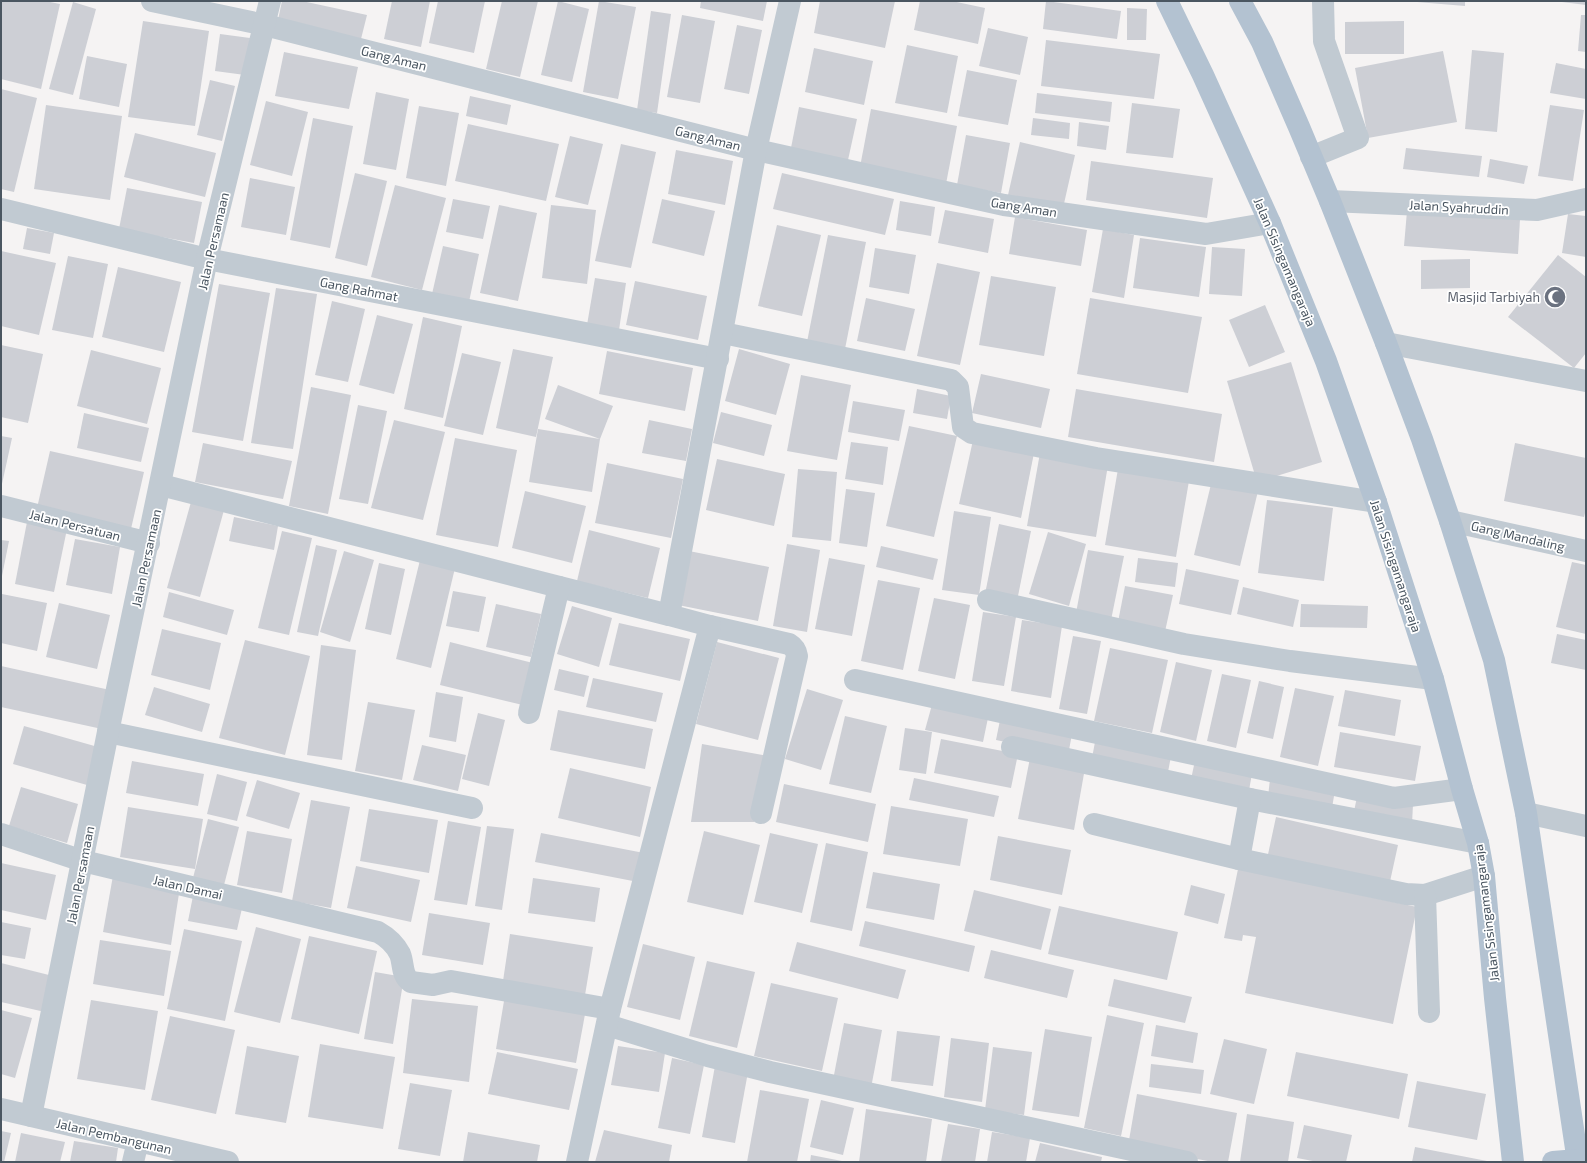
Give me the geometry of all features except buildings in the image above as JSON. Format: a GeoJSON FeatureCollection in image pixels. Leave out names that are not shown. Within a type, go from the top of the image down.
{"type":"FeatureCollection","features":[{"type":"Feature","properties":{"kind":"main road","name":"Jalan Sisingamangaraja"},"geometry":{"type":"LineString","coordinates":[[1167,1],[1203,75],[1270,223],[1326,361],[1376,502],[1432,679],[1478,843],[1484,876],[1495,998],[1514,1162]]}},
{"type":"Feature","properties":{"kind":"main road"},"geometry":{"type":"LineString","coordinates":[[1240,1],[1262,42],[1330,200],[1386,344],[1422,438],[1494,660],[1526,813],[1578,1161],[1553,1162]]}},
{"type":"Feature","properties":{"kind":"street","name":"Gang Aman"},"geometry":{"type":"LineString","coordinates":[[152,1],[265,25],[756,150],[1004,206],[1206,234],[1270,223]]}},
{"type":"Feature","properties":{"kind":"street","name":"Jalan Persamaan"},"geometry":{"type":"LineString","coordinates":[[31,1116],[108,732],[208,259],[270,1]]}},
{"type":"Feature","properties":{"kind":"street"},"geometry":{"type":"LineString","coordinates":[[669,615],[723,333],[756,150],[790,1]]}},
{"type":"Feature","properties":{"kind":"street"},"geometry":{"type":"LineString","coordinates":[[1311,157],[1358,138],[1324,41],[1323,1]]}},
{"type":"Feature","properties":{"kind":"street","name":"Jalan Syahruddin"},"geometry":{"type":"LineString","coordinates":[[1330,200],[1537,210],[1586,199]]}},
{"type":"Feature","properties":{"kind":"street","name":"Gang Rahmat"},"geometry":{"type":"LineString","coordinates":[[1,210],[208,259],[718,359]]}},
{"type":"Feature","properties":{"kind":"street"},"geometry":{"type":"LineString","coordinates":[[723,333],[951,380],[958,387],[963,427],[972,433],[1096,458],[1376,502]]}},
{"type":"Feature","properties":{"kind":"street"},"geometry":{"type":"LineString","coordinates":[[1386,344],[1586,381]]}},
{"type":"Feature","properties":{"kind":"street"},"geometry":{"type":"LineString","coordinates":[[161,485],[710,626],[789,644],[792,646],[797,656],[761,813]]}},
{"type":"Feature","properties":{"kind":"street","name":"Jalan Persatuan"},"geometry":{"type":"LineString","coordinates":[[1,506],[149,543]]}},
{"type":"Feature","properties":{"kind":"street","name":"Gang Mandaling"},"geometry":{"type":"LineString","coordinates":[[1450,521],[1586,551]]}},
{"type":"Feature","properties":{"kind":"street"},"geometry":{"type":"LineString","coordinates":[[529,713],[559,587]]}},
{"type":"Feature","properties":{"kind":"street"},"geometry":{"type":"LineString","coordinates":[[988,600],[1184,644],[1303,663],[1432,679]]}},
{"type":"Feature","properties":{"kind":"street"},"geometry":{"type":"LineString","coordinates":[[577,1162],[608,1017],[710,626]]}},
{"type":"Feature","properties":{"kind":"street"},"geometry":{"type":"LineString","coordinates":[[855,680],[1394,798],[1462,790]]}},
{"type":"Feature","properties":{"kind":"street"},"geometry":{"type":"LineString","coordinates":[[108,732],[472,808]]}},
{"type":"Feature","properties":{"kind":"street"},"geometry":{"type":"LineString","coordinates":[[1012,747],[1250,799],[1478,843]]}},
{"type":"Feature","properties":{"kind":"street"},"geometry":{"type":"LineString","coordinates":[[1239,859],[1250,799]]}},
{"type":"Feature","properties":{"kind":"street"},"geometry":{"type":"LineString","coordinates":[[1526,813],[1586,826]]}},
{"type":"Feature","properties":{"kind":"street"},"geometry":{"type":"LineString","coordinates":[[1094,824],[1239,859],[1406,894],[1425,895],[1484,876]]}},
{"type":"Feature","properties":{"kind":"street","name":"Jalan Damai"},"geometry":{"type":"LineString","coordinates":[[1,834],[83,861],[378,932],[387,938],[400,954],[403,972],[411,982],[433,984],[451,981],[608,1017]]}},
{"type":"Feature","properties":{"kind":"street"},"geometry":{"type":"LineString","coordinates":[[1425,895],[1429,1012]]}},
{"type":"Feature","properties":{"kind":"street"},"geometry":{"type":"LineString","coordinates":[[608,1017],[708,1056],[770,1072],[1187,1162]]}},
{"type":"Feature","properties":{"kind":"street","name":"Jalan Pembangunan"},"geometry":{"type":"LineString","coordinates":[[1,1109],[228,1162]]}},
{"type":"Feature","properties":{"kind":"street"},"geometry":{"type":"LineString","coordinates":[[133,1162],[138,1141]]}},
{"type":"Feature","properties":{"kind":"place","name":"Masjid Tarbiyah"},"geometry":{"type":"Point","coordinates":[1555,297]}}]}
